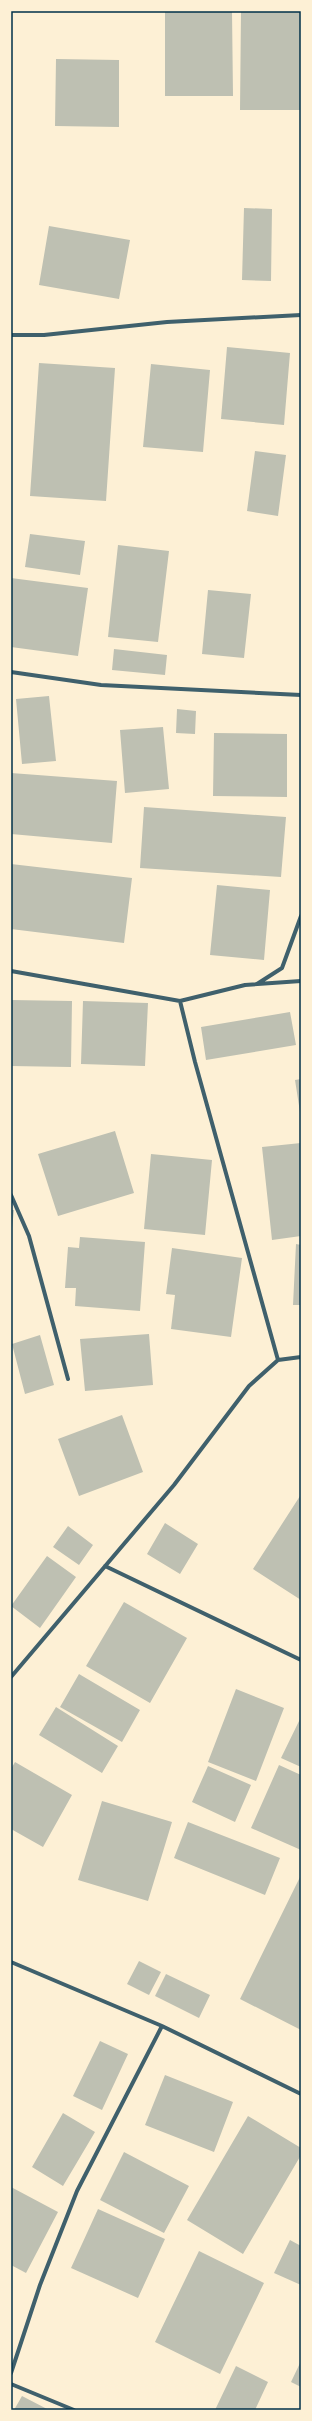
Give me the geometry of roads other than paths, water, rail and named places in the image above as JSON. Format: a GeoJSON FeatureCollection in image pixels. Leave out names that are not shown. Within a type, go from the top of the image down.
{"type":"FeatureCollection","features":[{"type":"Feature","properties":{"kind":"street"},"geometry":{"type":"LineString","coordinates":[[11,335],[44,334],[167,322],[301,315]]}},
{"type":"Feature","properties":{"kind":"street"},"geometry":{"type":"LineString","coordinates":[[11,672],[101,685],[301,695]]}},
{"type":"Feature","properties":{"kind":"street"},"geometry":{"type":"LineString","coordinates":[[257,985],[282,968],[301,916]]}},
{"type":"Feature","properties":{"kind":"street"},"geometry":{"type":"LineString","coordinates":[[11,971],[180,1001],[245,985],[301,981]]}},
{"type":"Feature","properties":{"kind":"street"},"geometry":{"type":"LineString","coordinates":[[180,1001],[197,1070],[278,1360]]}},
{"type":"Feature","properties":{"kind":"street"},"geometry":{"type":"LineString","coordinates":[[11,1195],[29,1236],[68,1379]]}},
{"type":"Feature","properties":{"kind":"street"},"geometry":{"type":"LineString","coordinates":[[11,1677],[174,1484],[249,1386],[278,1360],[301,1357]]}},
{"type":"Feature","properties":{"kind":"street"},"geometry":{"type":"LineString","coordinates":[[105,1566],[301,1660]]}},
{"type":"Feature","properties":{"kind":"street"},"geometry":{"type":"LineString","coordinates":[[11,1962],[162,2026],[301,2094]]}},
{"type":"Feature","properties":{"kind":"street"},"geometry":{"type":"LineString","coordinates":[[11,2373],[40,2285],[77,2191],[162,2026]]}},
{"type":"Feature","properties":{"kind":"street"},"geometry":{"type":"LineString","coordinates":[[11,2384],[74,2410]]}}]}
